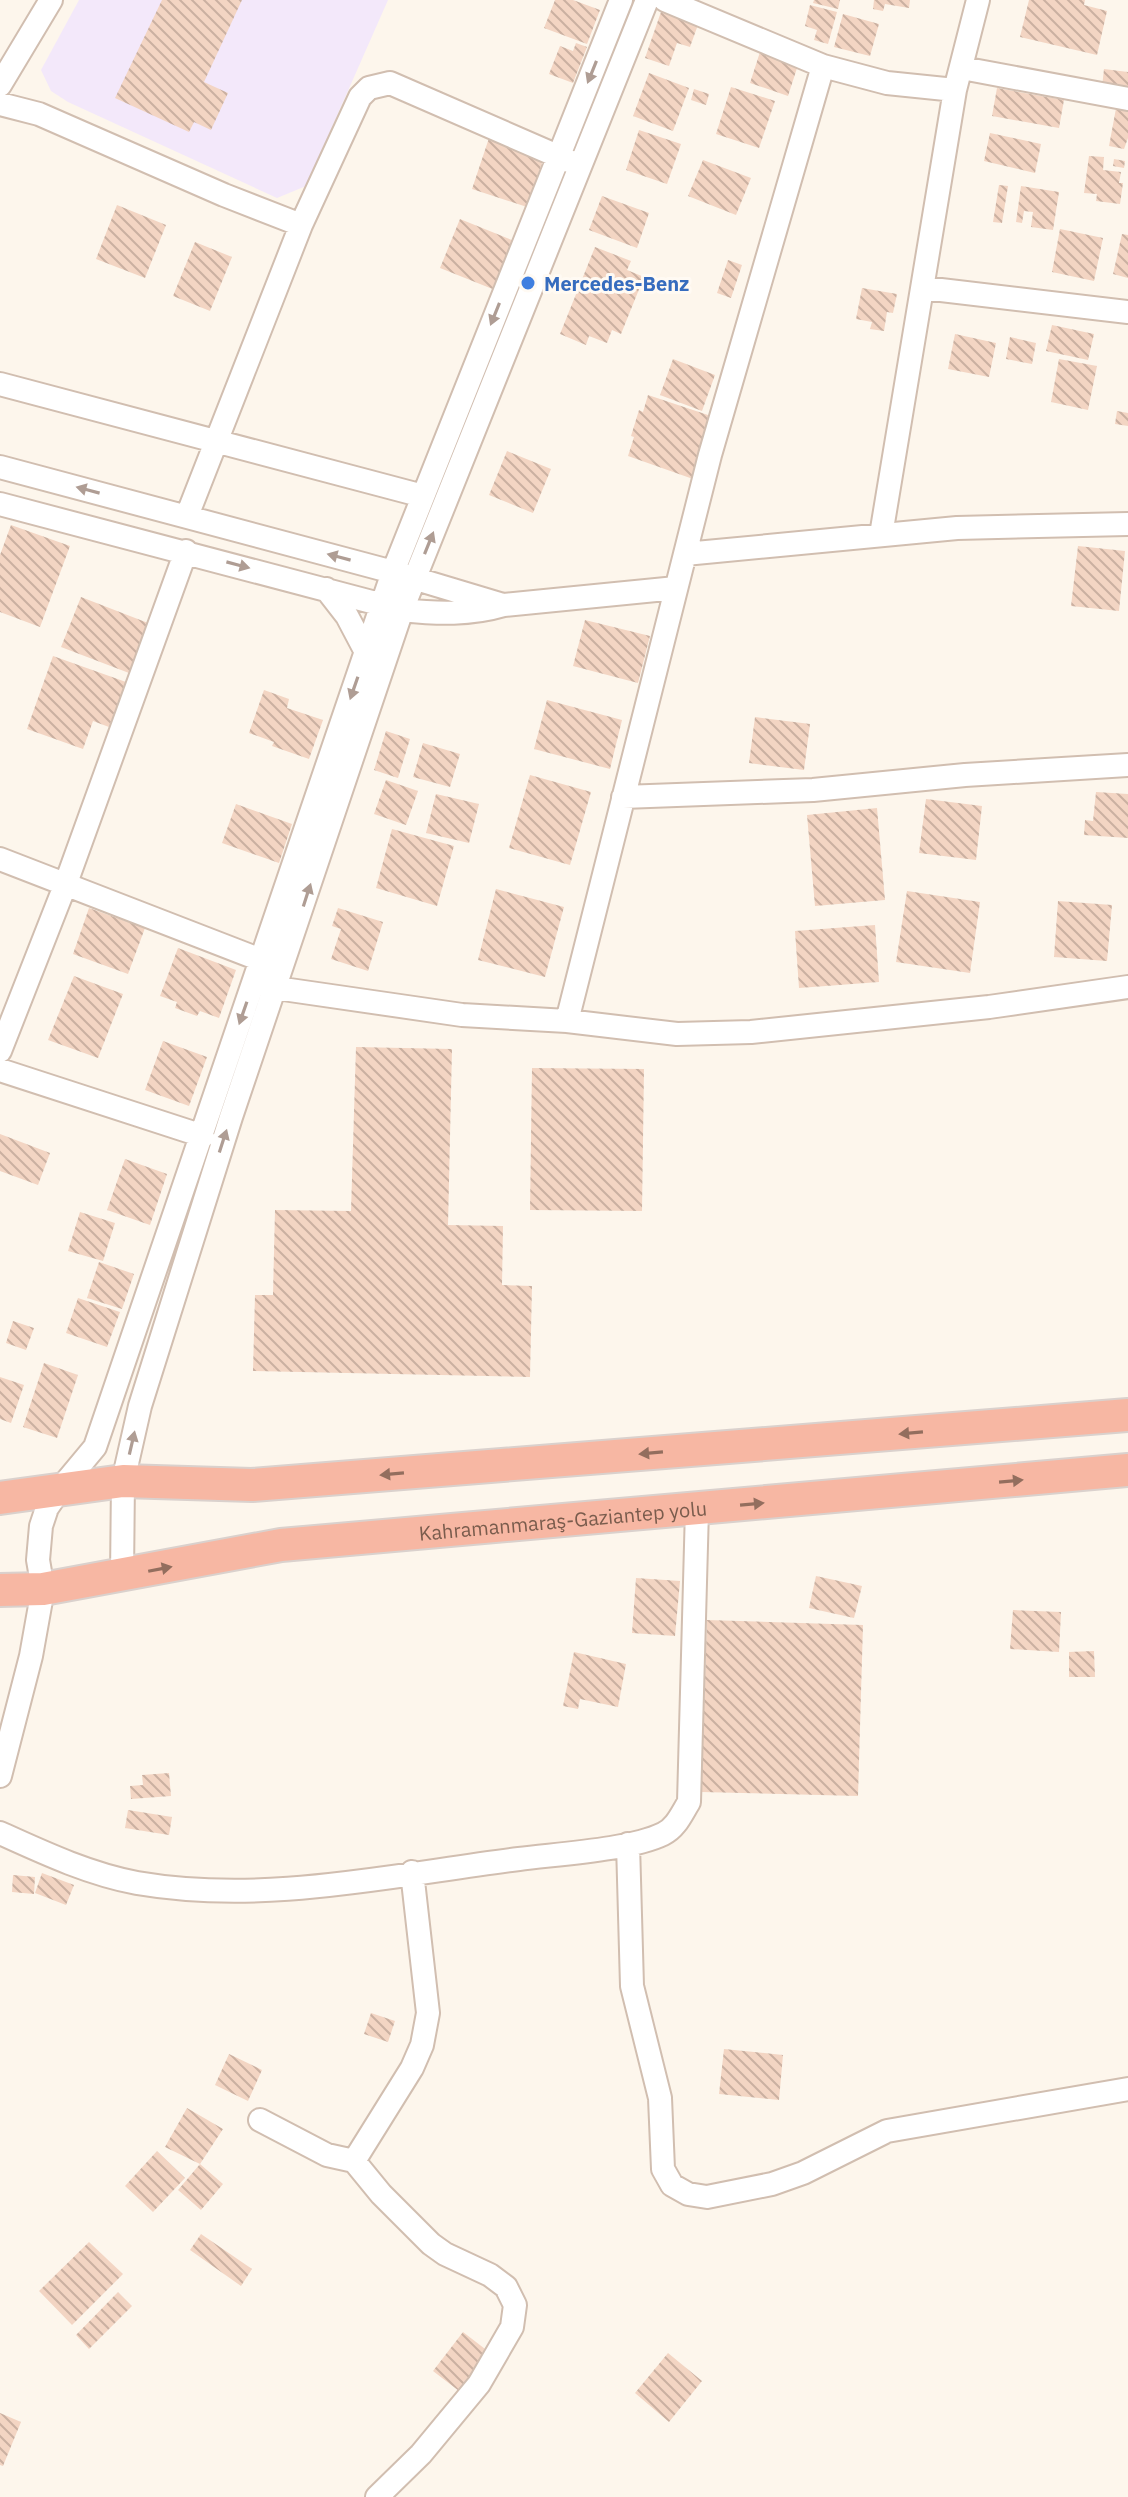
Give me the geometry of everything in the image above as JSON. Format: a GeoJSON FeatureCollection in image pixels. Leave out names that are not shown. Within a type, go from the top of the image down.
{"type":"FeatureCollection","features":[{"type":"Feature","properties":{"kind":"highway"},"geometry":{"type":"LineString","coordinates":[[0,1498],[123,1481],[252,1485],[1128,1415]]}},
{"type":"Feature","properties":{"kind":"highway","name":"Kahramanmaraş-Gaziantep yolu"},"geometry":{"type":"LineString","coordinates":[[0,1590],[43,1589],[281,1545],[1128,1470]]}},
{"type":"Feature","properties":{"kind":"street"},"geometry":{"type":"LineString","coordinates":[[0,85],[51,0]]}},
{"type":"Feature","properties":{"kind":"street"},"geometry":{"type":"LineString","coordinates":[[404,575],[423,496],[621,0]]}},
{"type":"Feature","properties":{"kind":"street"},"geometry":{"type":"LineString","coordinates":[[0,1776],[31,1656],[43,1589],[38,1542],[47,1508],[95,1447],[276,988],[404,575],[580,165],[647,0]]}},
{"type":"Feature","properties":{"kind":"street"},"geometry":{"type":"LineString","coordinates":[[665,0],[823,66],[887,83],[955,90]]}},
{"type":"Feature","properties":{"kind":"street"},"geometry":{"type":"LineString","coordinates":[[881,535],[955,90],[978,0]]}},
{"type":"Feature","properties":{"kind":"street"},"geometry":{"type":"LineString","coordinates":[[567,1021],[710,455],[823,66]]}},
{"type":"Feature","properties":{"kind":"street"},"geometry":{"type":"LineString","coordinates":[[962,68],[1128,99]]}},
{"type":"Feature","properties":{"kind":"street"},"geometry":{"type":"LineString","coordinates":[[187,516],[301,225],[360,97],[369,88],[379,83],[390,83],[580,165]]}},
{"type":"Feature","properties":{"kind":"street"},"geometry":{"type":"LineString","coordinates":[[0,104],[39,114],[224,195],[301,225]]}},
{"type":"Feature","properties":{"kind":"street"},"geometry":{"type":"LineString","coordinates":[[924,288],[1128,312]]}},
{"type":"Feature","properties":{"kind":"street"},"geometry":{"type":"LineString","coordinates":[[0,384],[423,496]]}},
{"type":"Feature","properties":{"kind":"street"},"geometry":{"type":"LineString","coordinates":[[0,467],[404,575],[504,605]]}},
{"type":"Feature","properties":{"kind":"street"},"geometry":{"type":"LineString","coordinates":[[0,504],[392,607],[456,614],[479,613],[504,605],[676,588]]}},
{"type":"Feature","properties":{"kind":"street"},"geometry":{"type":"LineString","coordinates":[[685,554],[957,528],[1128,524]]}},
{"type":"Feature","properties":{"kind":"street"},"geometry":{"type":"LineString","coordinates":[[0,1051],[66,883],[186,551]]}},
{"type":"Feature","properties":{"kind":"street"},"geometry":{"type":"LineString","coordinates":[[326,589],[347,616],[366,652]]}},
{"type":"Feature","properties":{"kind":"street"},"geometry":{"type":"LineString","coordinates":[[122,1576],[123,1481],[195,1192],[203,1136],[366,652],[392,607]]}},
{"type":"Feature","properties":{"kind":"street"},"geometry":{"type":"LineString","coordinates":[[623,797],[813,790],[965,775],[1128,765]]}},
{"type":"Feature","properties":{"kind":"street"},"geometry":{"type":"LineString","coordinates":[[0,859],[261,960]]}},
{"type":"Feature","properties":{"kind":"street"},"geometry":{"type":"LineString","coordinates":[[276,988],[462,1015],[567,1021],[677,1034],[751,1032],[989,1007],[1128,987]]}},
{"type":"Feature","properties":{"kind":"street"},"geometry":{"type":"LineString","coordinates":[[0,1070],[203,1136]]}},
{"type":"Feature","properties":{"kind":"street"},"geometry":{"type":"LineString","coordinates":[[0,1833],[103,1875],[139,1883],[210,1890],[266,1891],[327,1887],[412,1872],[628,1844],[664,1834],[676,1824],[689,1802],[697,1509]]}},
{"type":"Feature","properties":{"kind":"street"},"geometry":{"type":"LineString","coordinates":[[628,1844],[632,1986],[660,2098],[663,2169],[672,2185],[688,2194],[707,2197],[772,2184],[803,2173],[887,2131],[1128,2089]]}},
{"type":"Feature","properties":{"kind":"street"},"geometry":{"type":"LineString","coordinates":[[354,2161],[412,2068],[422,2045],[428,2013],[412,1872]]}},
{"type":"Feature","properties":{"kind":"street"},"geometry":{"type":"LineString","coordinates":[[260,2120],[327,2155],[354,2161],[381,2194],[431,2244],[498,2281],[506,2287],[515,2305],[512,2327],[479,2384],[421,2454],[377,2497]]}},
{"type":"Feature","properties":{"kind":"shaded area"},"geometry":{"type":"Polygon","coordinates":[[[79,0],[388,0],[306,186],[277,198],[68,102],[51,91],[41,70],[79,0]]]}},
{"type":"Feature","properties":{"kind":"building"},"geometry":{"type":"Polygon","coordinates":[[[162,0],[242,0],[204,82],[228,93],[211,130],[194,122],[189,132],[115,98],[162,0]]]}},
{"type":"Feature","properties":{"kind":"building"},"geometry":{"type":"Polygon","coordinates":[[[555,0],[573,0],[600,10],[587,44],[544,28],[555,0]]]}},
{"type":"Feature","properties":{"kind":"building"},"geometry":{"type":"Polygon","coordinates":[[[814,0],[840,0],[838,9],[813,3],[814,0]]]}},
{"type":"Feature","properties":{"kind":"building"},"geometry":{"type":"Polygon","coordinates":[[[874,0],[910,0],[909,8],[885,4],[883,11],[873,9],[874,0]]]}},
{"type":"Feature","properties":{"kind":"building"},"geometry":{"type":"Polygon","coordinates":[[[1029,0],[1085,0],[1084,5],[1107,11],[1097,55],[1020,37],[1029,0]]]}},
{"type":"Feature","properties":{"kind":"building"},"geometry":{"type":"Polygon","coordinates":[[[810,5],[837,12],[828,44],[814,40],[817,30],[805,26],[810,5]]]}},
{"type":"Feature","properties":{"kind":"building"},"geometry":{"type":"Polygon","coordinates":[[[662,9],[699,22],[690,47],[677,43],[669,66],[645,58],[662,9]]]}},
{"type":"Feature","properties":{"kind":"building"},"geometry":{"type":"Polygon","coordinates":[[[843,14],[879,24],[870,56],[834,47],[843,14]]]}},
{"type":"Feature","properties":{"kind":"building"},"geometry":{"type":"Polygon","coordinates":[[[576,43],[587,47],[573,83],[549,74],[560,46],[573,51],[576,43]]]}},
{"type":"Feature","properties":{"kind":"building"},"geometry":{"type":"Polygon","coordinates":[[[760,52],[798,65],[788,96],[750,83],[760,52]]]}},
{"type":"Feature","properties":{"kind":"building"},"geometry":{"type":"Polygon","coordinates":[[[1104,69],[1128,72],[1128,89],[1102,87],[1104,69]]]}},
{"type":"Feature","properties":{"kind":"building"},"geometry":{"type":"Polygon","coordinates":[[[649,73],[689,88],[673,131],[633,116],[649,73]]]}},
{"type":"Feature","properties":{"kind":"building"},"geometry":{"type":"Polygon","coordinates":[[[731,87],[775,101],[759,148],[716,134],[731,87]]]}},
{"type":"Feature","properties":{"kind":"building"},"geometry":{"type":"Polygon","coordinates":[[[997,88],[1064,100],[1059,128],[992,116],[997,88]]]}},
{"type":"Feature","properties":{"kind":"building"},"geometry":{"type":"Polygon","coordinates":[[[694,89],[709,94],[706,105],[691,100],[694,89]]]}},
{"type":"Feature","properties":{"kind":"building"},"geometry":{"type":"Polygon","coordinates":[[[1117,103],[1128,105],[1128,138],[1124,149],[1109,146],[1117,103]]]}},
{"type":"Feature","properties":{"kind":"building"},"geometry":{"type":"Polygon","coordinates":[[[639,130],[681,144],[667,184],[626,170],[639,130]]]}},
{"type":"Feature","properties":{"kind":"building"},"geometry":{"type":"Polygon","coordinates":[[[990,133],[1041,144],[1035,173],[984,161],[990,133]]]}},
{"type":"Feature","properties":{"kind":"building"},"geometry":{"type":"Polygon","coordinates":[[[489,138],[544,157],[527,207],[472,189],[489,138]]]}},
{"type":"Feature","properties":{"kind":"building"},"geometry":{"type":"Polygon","coordinates":[[[1089,156],[1104,157],[1103,170],[1121,172],[1120,204],[1096,201],[1097,194],[1084,193],[1089,156]]]}},
{"type":"Feature","properties":{"kind":"building"},"geometry":{"type":"Polygon","coordinates":[[[1114,159],[1125,161],[1124,168],[1113,166],[1114,159]]]}},
{"type":"Feature","properties":{"kind":"building"},"geometry":{"type":"Polygon","coordinates":[[[703,160],[751,178],[736,215],[688,196],[703,160]]]}},
{"type":"Feature","properties":{"kind":"building"},"geometry":{"type":"Polygon","coordinates":[[[999,185],[1008,186],[1002,223],[993,222],[999,185]]]}},
{"type":"Feature","properties":{"kind":"building"},"geometry":{"type":"Polygon","coordinates":[[[1021,186],[1059,192],[1053,230],[1031,227],[1033,212],[1024,211],[1022,223],[1016,222],[1021,186]]]}},
{"type":"Feature","properties":{"kind":"building"},"geometry":{"type":"Polygon","coordinates":[[[602,196],[649,213],[637,248],[589,230],[602,196]]]}},
{"type":"Feature","properties":{"kind":"building"},"geometry":{"type":"Polygon","coordinates":[[[117,205],[166,225],[145,278],[96,259],[117,205]]]}},
{"type":"Feature","properties":{"kind":"building"},"geometry":{"type":"Polygon","coordinates":[[[460,219],[514,241],[495,290],[440,268],[460,219]]]}},
{"type":"Feature","properties":{"kind":"building"},"geometry":{"type":"Polygon","coordinates":[[[1060,229],[1103,238],[1094,281],[1052,272],[1060,229]]]}},
{"type":"Feature","properties":{"kind":"building"},"geometry":{"type":"Polygon","coordinates":[[[1122,234],[1128,235],[1128,278],[1113,274],[1122,234]]]}},
{"type":"Feature","properties":{"kind":"building"},"geometry":{"type":"Polygon","coordinates":[[[195,242],[232,257],[210,311],[173,296],[195,242]]]}},
{"type":"Feature","properties":{"kind":"building"},"geometry":{"type":"Polygon","coordinates":[[[595,247],[631,261],[627,270],[644,277],[621,334],[612,330],[607,343],[589,336],[586,345],[560,334],[595,247]]]}},
{"type":"Feature","properties":{"kind":"building"},"geometry":{"type":"Polygon","coordinates":[[[728,260],[742,265],[731,298],[717,293],[728,260]]]}},
{"type":"Feature","properties":{"kind":"building"},"geometry":{"type":"Polygon","coordinates":[[[862,288],[897,294],[893,313],[887,312],[884,331],[870,329],[872,322],[856,319],[862,288]]]}},
{"type":"Feature","properties":{"kind":"building"},"geometry":{"type":"Polygon","coordinates":[[[1052,325],[1094,334],[1088,360],[1046,351],[1052,325]]]}},
{"type":"Feature","properties":{"kind":"building"},"geometry":{"type":"Polygon","coordinates":[[[955,334],[996,343],[989,377],[948,369],[955,334]]]}},
{"type":"Feature","properties":{"kind":"building"},"geometry":{"type":"Polygon","coordinates":[[[1010,337],[1036,343],[1032,364],[1006,359],[1010,337]]]}},
{"type":"Feature","properties":{"kind":"building"},"geometry":{"type":"Polygon","coordinates":[[[673,359],[715,375],[702,411],[660,395],[673,359]]]}},
{"type":"Feature","properties":{"kind":"building"},"geometry":{"type":"Polygon","coordinates":[[[1059,359],[1097,366],[1088,410],[1051,402],[1059,359]]]}},
{"type":"Feature","properties":{"kind":"building"},"geometry":{"type":"Polygon","coordinates":[[[648,395],[714,417],[693,479],[628,456],[639,410],[643,412],[648,395]]]}},
{"type":"Feature","properties":{"kind":"building"},"geometry":{"type":"Polygon","coordinates":[[[1117,411],[1128,413],[1128,426],[1115,424],[1117,411]]]}},
{"type":"Feature","properties":{"kind":"building"},"geometry":{"type":"Polygon","coordinates":[[[507,451],[551,469],[533,513],[489,495],[507,451]]]}},
{"type":"Feature","properties":{"kind":"building"},"geometry":{"type":"Polygon","coordinates":[[[11,525],[70,546],[40,627],[0,612],[0,555],[11,525]]]}},
{"type":"Feature","properties":{"kind":"building"},"geometry":{"type":"Polygon","coordinates":[[[1078,546],[1125,551],[1119,611],[1071,606],[1078,546]]]}},
{"type":"Feature","properties":{"kind":"building"},"geometry":{"type":"Polygon","coordinates":[[[81,597],[148,623],[129,673],[61,647],[81,597]]]}},
{"type":"Feature","properties":{"kind":"building"},"geometry":{"type":"Polygon","coordinates":[[[585,620],[650,636],[638,683],[573,666],[585,620]]]}},
{"type":"Feature","properties":{"kind":"building"},"geometry":{"type":"Polygon","coordinates":[[[53,656],[126,682],[109,727],[93,721],[83,749],[27,729],[53,656]]]}},
{"type":"Feature","properties":{"kind":"building"},"geometry":{"type":"Polygon","coordinates":[[[264,690],[289,699],[287,708],[323,720],[309,759],[272,746],[274,742],[249,733],[264,690]]]}},
{"type":"Feature","properties":{"kind":"building"},"geometry":{"type":"Polygon","coordinates":[[[547,700],[622,720],[610,769],[534,749],[547,700]]]}},
{"type":"Feature","properties":{"kind":"building"},"geometry":{"type":"Polygon","coordinates":[[[755,717],[810,724],[804,770],[749,763],[755,717]]]}},
{"type":"Feature","properties":{"kind":"building"},"geometry":{"type":"Polygon","coordinates":[[[386,731],[410,739],[398,778],[374,770],[386,731]]]}},
{"type":"Feature","properties":{"kind":"building"},"geometry":{"type":"Polygon","coordinates":[[[423,743],[460,754],[450,787],[413,777],[423,743]]]}},
{"type":"Feature","properties":{"kind":"building"},"geometry":{"type":"Polygon","coordinates":[[[530,775],[591,792],[570,865],[509,848],[530,775]]]}},
{"type":"Feature","properties":{"kind":"building"},"geometry":{"type":"Polygon","coordinates":[[[386,780],[418,791],[406,825],[374,814],[386,780]]]}},
{"type":"Feature","properties":{"kind":"building"},"geometry":{"type":"Polygon","coordinates":[[[1096,792],[1128,794],[1128,838],[1084,835],[1085,820],[1093,821],[1096,792]]]}},
{"type":"Feature","properties":{"kind":"building"},"geometry":{"type":"Polygon","coordinates":[[[436,794],[479,804],[469,843],[426,833],[436,794]]]}},
{"type":"Feature","properties":{"kind":"building"},"geometry":{"type":"Polygon","coordinates":[[[926,799],[982,806],[976,860],[919,853],[926,799]]]}},
{"type":"Feature","properties":{"kind":"building"},"geometry":{"type":"Polygon","coordinates":[[[236,804],[292,824],[279,863],[222,843],[236,804]]]}},
{"type":"Feature","properties":{"kind":"building"},"geometry":{"type":"Polygon","coordinates":[[[877,808],[885,900],[815,906],[807,815],[877,808]]]}},
{"type":"Feature","properties":{"kind":"building"},"geometry":{"type":"Polygon","coordinates":[[[392,829],[454,846],[437,906],[376,888],[392,829]]]}},
{"type":"Feature","properties":{"kind":"building"},"geometry":{"type":"Polygon","coordinates":[[[496,889],[564,907],[545,977],[478,960],[496,889]]]}},
{"type":"Feature","properties":{"kind":"building"},"geometry":{"type":"Polygon","coordinates":[[[907,891],[980,902],[970,973],[896,962],[907,891]]]}},
{"type":"Feature","properties":{"kind":"building"},"geometry":{"type":"Polygon","coordinates":[[[1058,901],[1112,905],[1107,961],[1054,957],[1058,901]]]}},
{"type":"Feature","properties":{"kind":"building"},"geometry":{"type":"Polygon","coordinates":[[[89,908],[145,928],[128,974],[73,954],[89,908]]]}},
{"type":"Feature","properties":{"kind":"building"},"geometry":{"type":"Polygon","coordinates":[[[338,908],[383,922],[368,971],[331,959],[341,929],[332,926],[338,908]]]}},
{"type":"Feature","properties":{"kind":"building"},"geometry":{"type":"Polygon","coordinates":[[[875,925],[879,982],[799,988],[795,931],[875,925]]]}},
{"type":"Feature","properties":{"kind":"building"},"geometry":{"type":"Polygon","coordinates":[[[178,948],[236,970],[219,1018],[200,1011],[197,1016],[175,1008],[177,1002],[160,996],[178,948]]]}},
{"type":"Feature","properties":{"kind":"building"},"geometry":{"type":"Polygon","coordinates":[[[74,976],[123,994],[98,1058],[48,1040],[74,976]]]}},
{"type":"Feature","properties":{"kind":"building"},"geometry":{"type":"Polygon","coordinates":[[[163,1041],[207,1057],[189,1106],[145,1090],[163,1041]]]}},
{"type":"Feature","properties":{"kind":"building"},"geometry":{"type":"Polygon","coordinates":[[[356,1047],[452,1049],[448,1225],[503,1226],[502,1285],[532,1286],[530,1377],[253,1371],[255,1295],[273,1295],[275,1210],[351,1211],[356,1047]]]}},
{"type":"Feature","properties":{"kind":"building"},"geometry":{"type":"Polygon","coordinates":[[[532,1068],[644,1069],[642,1211],[530,1210],[532,1068]]]}},
{"type":"Feature","properties":{"kind":"building"},"geometry":{"type":"Polygon","coordinates":[[[0,1134],[50,1153],[38,1185],[0,1171],[0,1134]]]}},
{"type":"Feature","properties":{"kind":"building"},"geometry":{"type":"Polygon","coordinates":[[[125,1159],[167,1174],[150,1225],[107,1210],[125,1159]]]}},
{"type":"Feature","properties":{"kind":"building"},"geometry":{"type":"Polygon","coordinates":[[[80,1212],[115,1223],[103,1261],[68,1251],[80,1212]]]}},
{"type":"Feature","properties":{"kind":"building"},"geometry":{"type":"Polygon","coordinates":[[[99,1262],[134,1274],[122,1309],[87,1298],[99,1262]]]}},
{"type":"Feature","properties":{"kind":"building"},"geometry":{"type":"Polygon","coordinates":[[[78,1298],[120,1312],[107,1347],[66,1333],[78,1298]]]}},
{"type":"Feature","properties":{"kind":"building"},"geometry":{"type":"Polygon","coordinates":[[[13,1321],[34,1328],[26,1350],[6,1343],[13,1321]]]}},
{"type":"Feature","properties":{"kind":"building"},"geometry":{"type":"Polygon","coordinates":[[[44,1363],[78,1375],[57,1438],[23,1427],[44,1363]]]}},
{"type":"Feature","properties":{"kind":"building"},"geometry":{"type":"Polygon","coordinates":[[[0,1377],[24,1385],[11,1423],[0,1419],[0,1377]]]}},
{"type":"Feature","properties":{"kind":"building"},"geometry":{"type":"Polygon","coordinates":[[[816,1576],[862,1586],[854,1618],[809,1608],[816,1576]]]}},
{"type":"Feature","properties":{"kind":"building"},"geometry":{"type":"Polygon","coordinates":[[[636,1578],[680,1581],[675,1636],[632,1633],[636,1578]]]}},
{"type":"Feature","properties":{"kind":"building"},"geometry":{"type":"Polygon","coordinates":[[[1013,1610],[1061,1612],[1059,1652],[1010,1649],[1013,1610]]]}},
{"type":"Feature","properties":{"kind":"building"},"geometry":{"type":"Polygon","coordinates":[[[707,1620],[863,1625],[858,1796],[701,1792],[707,1620]]]}},
{"type":"Feature","properties":{"kind":"building"},"geometry":{"type":"Polygon","coordinates":[[[1094,1651],[1095,1677],[1069,1677],[1069,1652],[1094,1651]]]}},
{"type":"Feature","properties":{"kind":"building"},"geometry":{"type":"Polygon","coordinates":[[[574,1652],[626,1664],[618,1707],[580,1699],[578,1709],[563,1706],[574,1652]]]}},
{"type":"Feature","properties":{"kind":"building"},"geometry":{"type":"Polygon","coordinates":[[[169,1773],[171,1796],[131,1799],[130,1786],[143,1785],[142,1775],[169,1773]]]}},
{"type":"Feature","properties":{"kind":"building"},"geometry":{"type":"Polygon","coordinates":[[[128,1810],[172,1817],[169,1835],[125,1828],[128,1810]]]}},
{"type":"Feature","properties":{"kind":"building"},"geometry":{"type":"Polygon","coordinates":[[[42,1873],[74,1885],[66,1905],[35,1893],[42,1873]]]}},
{"type":"Feature","properties":{"kind":"building"},"geometry":{"type":"Polygon","coordinates":[[[13,1875],[35,1877],[34,1894],[12,1892],[13,1875]]]}},
{"type":"Feature","properties":{"kind":"building"},"geometry":{"type":"Polygon","coordinates":[[[371,2013],[395,2021],[388,2042],[364,2034],[371,2013]]]}},
{"type":"Feature","properties":{"kind":"building"},"geometry":{"type":"Polygon","coordinates":[[[724,2049],[783,2055],[779,2100],[719,2094],[724,2049]]]}},
{"type":"Feature","properties":{"kind":"building"},"geometry":{"type":"Polygon","coordinates":[[[229,2054],[262,2070],[248,2101],[215,2085],[229,2054]]]}},
{"type":"Feature","properties":{"kind":"building"},"geometry":{"type":"Polygon","coordinates":[[[187,2108],[223,2129],[200,2164],[165,2147],[187,2108]]]}},
{"type":"Feature","properties":{"kind":"building"},"geometry":{"type":"Polygon","coordinates":[[[157,2151],[185,2178],[153,2212],[125,2186],[157,2151]]]}},
{"type":"Feature","properties":{"kind":"building"},"geometry":{"type":"Polygon","coordinates":[[[200,2164],[223,2184],[201,2210],[178,2190],[200,2164]]]}},
{"type":"Feature","properties":{"kind":"building"},"geometry":{"type":"Polygon","coordinates":[[[201,2234],[252,2269],[241,2286],[190,2250],[201,2234]]]}},
{"type":"Feature","properties":{"kind":"building"},"geometry":{"type":"Polygon","coordinates":[[[89,2242],[123,2274],[72,2325],[39,2291],[89,2242]]]}},
{"type":"Feature","properties":{"kind":"building"},"geometry":{"type":"Polygon","coordinates":[[[118,2292],[132,2306],[89,2349],[76,2335],[118,2292]]]}},
{"type":"Feature","properties":{"kind":"building"},"geometry":{"type":"Polygon","coordinates":[[[463,2332],[489,2352],[459,2391],[433,2371],[463,2332]]]}},
{"type":"Feature","properties":{"kind":"building"},"geometry":{"type":"Polygon","coordinates":[[[668,2353],[702,2381],[669,2422],[635,2393],[668,2353]]]}},
{"type":"Feature","properties":{"kind":"building"},"geometry":{"type":"Polygon","coordinates":[[[0,2413],[21,2422],[3,2466],[0,2465],[0,2413]]]}},
{"type":"Feature","properties":{"kind":"place","name":"Mercedes-Benz"},"geometry":{"type":"Point","coordinates":[528,283]}}]}
